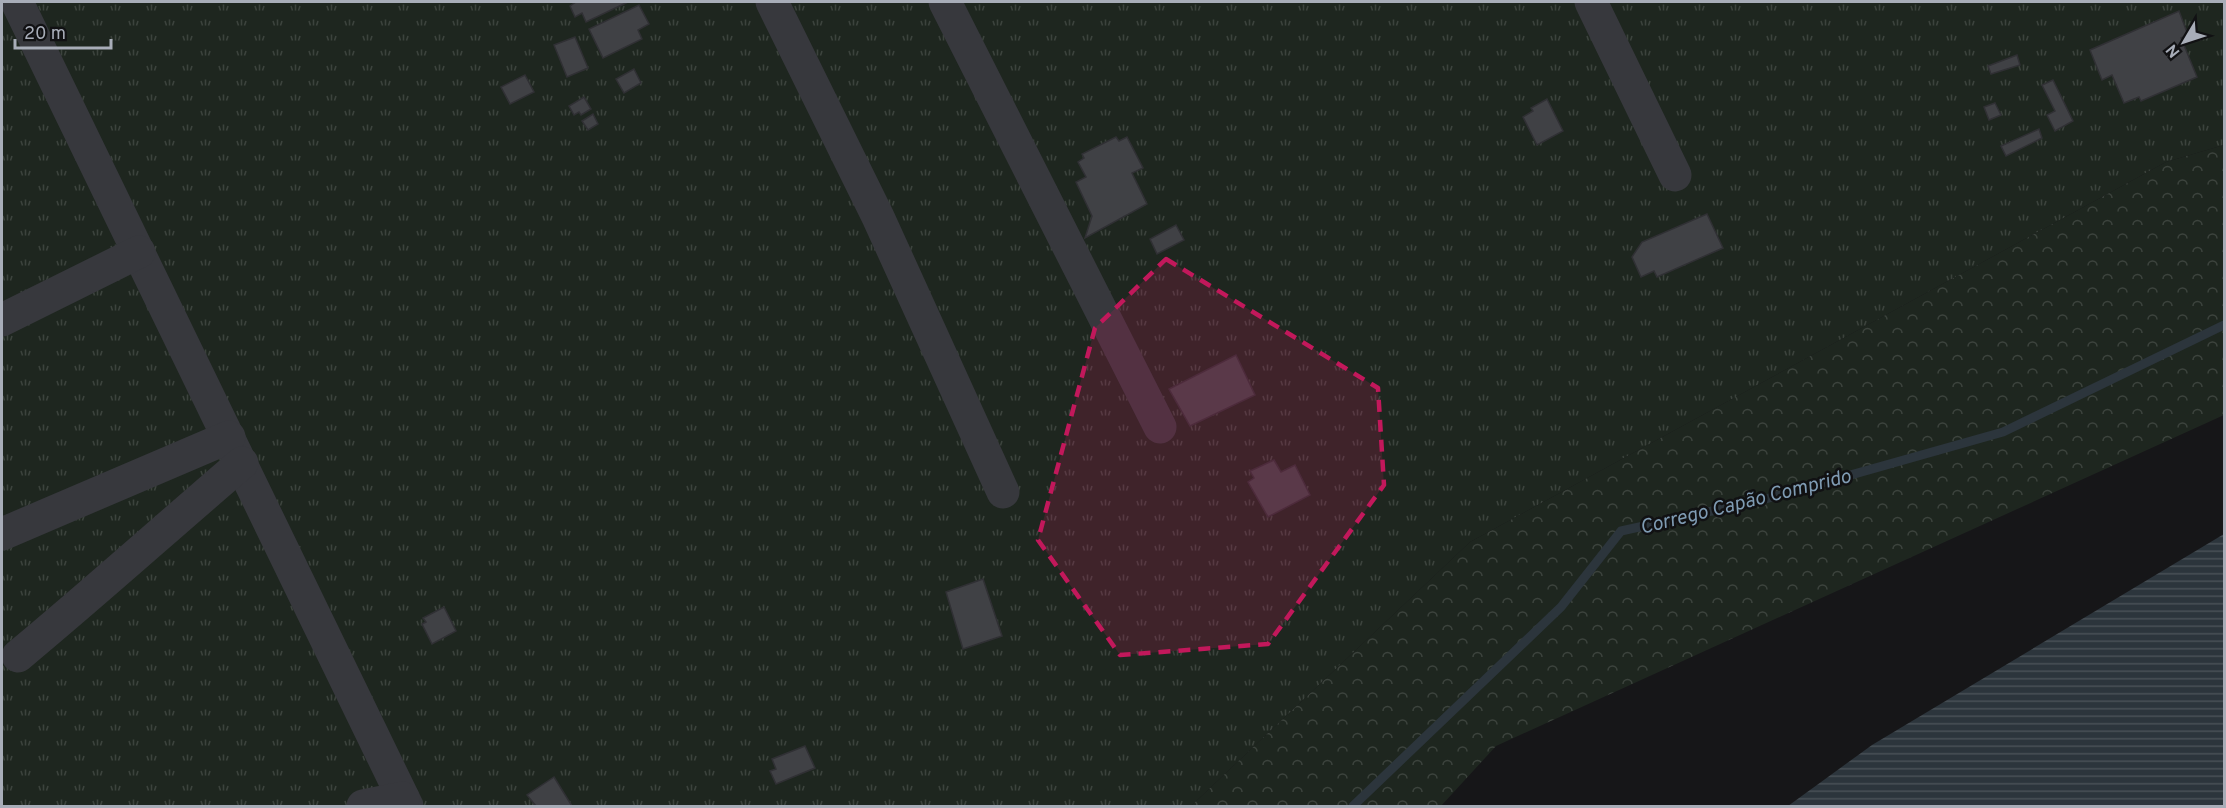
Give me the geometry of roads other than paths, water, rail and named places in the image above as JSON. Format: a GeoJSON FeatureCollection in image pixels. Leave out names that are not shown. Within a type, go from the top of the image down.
{"type":"FeatureCollection","features":[{"type":"Feature","properties":{"kind":"street"},"geometry":{"type":"LineString","coordinates":[[17,2],[405,802],[363,807]]}},
{"type":"Feature","properties":{"kind":"street"},"geometry":{"type":"LineString","coordinates":[[772,2],[878,218],[1003,492]]}},
{"type":"Feature","properties":{"kind":"street"},"geometry":{"type":"LineString","coordinates":[[945,2],[1160,427]]}},
{"type":"Feature","properties":{"kind":"street"},"geometry":{"type":"LineString","coordinates":[[1591,2],[1675,175]]}},
{"type":"Feature","properties":{"kind":"street"},"geometry":{"type":"LineString","coordinates":[[2,320],[139,252]]}},
{"type":"Feature","properties":{"kind":"street"},"geometry":{"type":"LineString","coordinates":[[2,534],[236,450]]}},
{"type":"Feature","properties":{"kind":"street"},"geometry":{"type":"LineString","coordinates":[[18,656],[120,572],[171,523],[236,450]]}},
{"type":"Feature","properties":{"kind":"waterway","name":"Corrego Capão Comprido"},"geometry":{"type":"LineString","coordinates":[[1353,806],[1561,607],[1621,531],[1762,500],[2003,432],[2224,325]]}}]}
